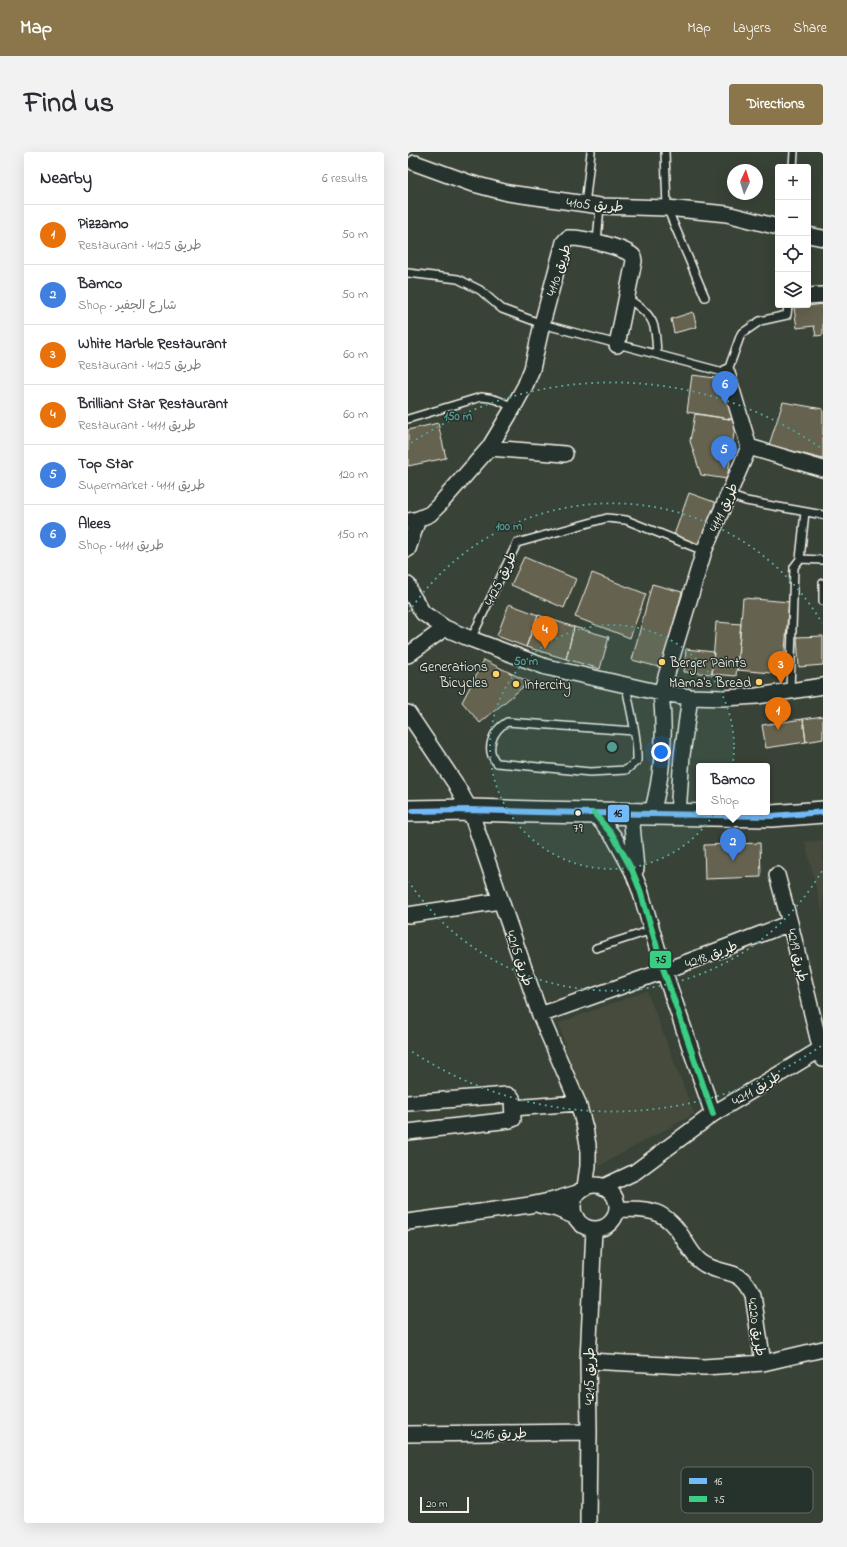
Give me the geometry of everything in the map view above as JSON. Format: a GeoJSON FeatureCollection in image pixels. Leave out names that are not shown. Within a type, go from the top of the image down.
{"type":"FeatureCollection","features":[{"type":"Feature","properties":{"kind":"street","name":"طريق 4105"},"geometry":{"type":"LineString","coordinates":[[413,160],[470,183],[508,193],[592,205],[667,208],[726,214],[775,226]]}},
{"type":"Feature","properties":{"kind":"street"},"geometry":{"type":"LineString","coordinates":[[811,236],[823,238]]}},
{"type":"Feature","properties":{"kind":"street","name":"طريق 4110"},"geometry":{"type":"LineString","coordinates":[[413,520],[430,514],[439,505],[489,448],[513,408],[532,369],[542,324],[564,242],[568,238],[597,242],[629,252],[633,256],[634,262],[617,345]]}},
{"type":"Feature","properties":{"kind":"street"},"geometry":{"type":"LineString","coordinates":[[811,296],[823,294]]}},
{"type":"Feature","properties":{"kind":"street"},"geometry":{"type":"LineString","coordinates":[[727,373],[750,447],[823,469]]}},
{"type":"Feature","properties":{"kind":"street","name":"طريق 4111"},"geometry":{"type":"LineString","coordinates":[[652,813],[662,772],[664,752],[662,693],[704,551],[750,447]]}},
{"type":"Feature","properties":{"kind":"street"},"geometry":{"type":"LineString","coordinates":[[489,448],[565,454]]}},
{"type":"Feature","properties":{"kind":"street"},"geometry":{"type":"LineString","coordinates":[[408,549],[413,520]]}},
{"type":"Feature","properties":{"kind":"street"},"geometry":{"type":"LineString","coordinates":[[409,590],[423,613],[445,628],[472,640],[546,667],[626,686],[690,697],[724,698],[757,696],[823,686]]}},
{"type":"Feature","properties":{"kind":"street"},"geometry":{"type":"LineString","coordinates":[[408,655],[445,628]]}},
{"type":"Feature","properties":{"kind":"street"},"geometry":{"type":"LineString","coordinates":[[678,814],[682,755],[690,697]]}},
{"type":"Feature","properties":{"kind":"street","name":"طريق 4215"},"geometry":{"type":"LineString","coordinates":[[408,713],[455,782],[470,810],[540,1015],[578,1103],[588,1145],[588,1166],[582,1190]]}},
{"type":"Feature","properties":{"kind":"street"},"geometry":{"type":"LineString","coordinates":[[664,752],[682,755]]}},
{"type":"Feature","properties":{"kind":"street"},"geometry":{"type":"LineString","coordinates":[[408,811],[470,810],[696,814]]}},
{"type":"Feature","properties":{"kind":"street"},"geometry":{"type":"LineString","coordinates":[[594,812],[614,837],[632,870],[640,890],[664,971],[713,1114]]}},
{"type":"Feature","properties":{"kind":"street"},"geometry":{"type":"LineString","coordinates":[[725,815],[772,816],[823,812]]}},
{"type":"Feature","properties":{"kind":"street"},"geometry":{"type":"LineString","coordinates":[[631,813],[634,856],[640,890]]}},
{"type":"Feature","properties":{"kind":"street","name":"طريق 4219"},"geometry":{"type":"LineString","coordinates":[[777,875],[822,1054]]}},
{"type":"Feature","properties":{"kind":"street"},"geometry":{"type":"LineString","coordinates":[[408,915],[500,901]]}},
{"type":"Feature","properties":{"kind":"street","name":"طريق 4218"},"geometry":{"type":"LineString","coordinates":[[540,1015],[664,971],[790,923]]}},
{"type":"Feature","properties":{"kind":"street","name":"طريق 4211"},"geometry":{"type":"LineString","coordinates":[[603,1186],[635,1172],[713,1114],[822,1054]]}},
{"type":"Feature","properties":{"kind":"street"},"geometry":{"type":"LineString","coordinates":[[408,1104],[508,1095],[512,1098],[514,1116],[510,1120],[408,1132]]}},
{"type":"Feature","properties":{"kind":"street"},"geometry":{"type":"LineString","coordinates":[[513,1108],[578,1103]]}},
{"type":"Feature","properties":{"kind":"street","name":"طريق 4211"},"geometry":{"type":"LineString","coordinates":[[617,1206],[635,1172]]}},
{"type":"Feature","properties":{"kind":"street"},"geometry":{"type":"LineString","coordinates":[[408,1222],[530,1205],[597,1185],[603,1186],[612,1193],[617,1206],[612,1221],[601,1228],[594,1229],[580,1223],[576,1217],[573,1205],[582,1190]]}},
{"type":"Feature","properties":{"kind":"street"},"geometry":{"type":"LineString","coordinates":[[530,1205],[549,1207],[576,1217]]}},
{"type":"Feature","properties":{"kind":"street","name":"طريق 4220"},"geometry":{"type":"LineString","coordinates":[[617,1206],[648,1210],[662,1214],[671,1221],[691,1251],[701,1262],[741,1277],[748,1285],[753,1296],[763,1363]]}},
{"type":"Feature","properties":{"kind":"street","name":"طريق 4215"},"geometry":{"type":"LineString","coordinates":[[588,1523],[588,1361],[594,1229]]}},
{"type":"Feature","properties":{"kind":"street","name":"طريق 4220"},"geometry":{"type":"LineString","coordinates":[[588,1361],[704,1367],[763,1363],[823,1348]]}},
{"type":"Feature","properties":{"kind":"street","name":"طريق 4216"},"geometry":{"type":"LineString","coordinates":[[408,1434],[589,1432]]}},
{"type":"Feature","properties":{"kind":"lane"},"geometry":{"type":"LineString","coordinates":[[591,152],[592,205],[597,242]]}},
{"type":"Feature","properties":{"kind":"lane"},"geometry":{"type":"LineString","coordinates":[[665,152],[667,208],[705,297]]}},
{"type":"Feature","properties":{"kind":"lane"},"geometry":{"type":"LineString","coordinates":[[793,164],[794,152]]}},
{"type":"Feature","properties":{"kind":"lane"},"geometry":{"type":"LineString","coordinates":[[408,273],[458,279],[480,290],[502,309],[542,324],[727,373],[741,334],[760,321],[786,315],[787,308]]}},
{"type":"Feature","properties":{"kind":"lane"},"geometry":{"type":"LineString","coordinates":[[627,298],[642,308],[653,322],[657,354]]}},
{"type":"Feature","properties":{"kind":"lane"},"geometry":{"type":"LineString","coordinates":[[408,419],[481,397],[492,398],[513,408]]}},
{"type":"Feature","properties":{"kind":"lane"},"geometry":{"type":"LineString","coordinates":[[728,495],[746,501],[823,515]]}},
{"type":"Feature","properties":{"kind":"lane"},"geometry":{"type":"LineString","coordinates":[[790,691],[794,567],[800,559],[805,512]]}},
{"type":"Feature","properties":{"kind":"lane","name":"طريق 4125"},"geometry":{"type":"LineString","coordinates":[[472,640],[517,543],[607,518],[626,520],[704,551]]}},
{"type":"Feature","properties":{"kind":"lane"},"geometry":{"type":"LineString","coordinates":[[800,559],[823,560]]}},
{"type":"Feature","properties":{"kind":"lane"},"geometry":{"type":"LineString","coordinates":[[823,583],[823,601]]}},
{"type":"Feature","properties":{"kind":"lane"},"geometry":{"type":"LineString","coordinates":[[626,686],[634,731],[638,743],[637,761],[626,770],[590,772],[498,763],[492,758],[490,751],[492,741],[499,727],[507,722],[634,731]]}},
{"type":"Feature","properties":{"kind":"lane"},"geometry":{"type":"LineString","coordinates":[[596,948],[652,930]]}},
{"type":"Feature","properties":{"kind":"shaded area"},"geometry":{"type":"Polygon","coordinates":[[[823,840],[823,915],[805,842],[823,840]]]}},
{"type":"Feature","properties":{"kind":"shaded area"},"geometry":{"type":"Polygon","coordinates":[[[647,991],[694,1114],[599,1166],[559,1023],[647,991]]]}},
{"type":"Feature","properties":{"kind":"building"},"geometry":{"type":"Polygon","coordinates":[[[823,304],[823,335],[816,336],[814,326],[797,328],[794,308],[811,308],[811,306],[823,304]]]}},
{"type":"Feature","properties":{"kind":"building"},"geometry":{"type":"Polygon","coordinates":[[[693,312],[697,327],[674,333],[671,319],[693,312]]]}},
{"type":"Feature","properties":{"kind":"building"},"geometry":{"type":"Polygon","coordinates":[[[692,375],[723,379],[736,420],[687,412],[692,375]]]}},
{"type":"Feature","properties":{"kind":"building"},"geometry":{"type":"Polygon","coordinates":[[[783,402],[823,409],[823,459],[769,445],[783,402]]]}},
{"type":"Feature","properties":{"kind":"building"},"geometry":{"type":"Polygon","coordinates":[[[695,414],[736,420],[727,479],[701,475],[690,441],[695,414]]]}},
{"type":"Feature","properties":{"kind":"building"},"geometry":{"type":"Polygon","coordinates":[[[438,423],[446,458],[408,466],[408,430],[438,423]]]}},
{"type":"Feature","properties":{"kind":"building"},"geometry":{"type":"Polygon","coordinates":[[[689,493],[717,503],[702,547],[674,535],[689,493]]]}},
{"type":"Feature","properties":{"kind":"building"},"geometry":{"type":"Polygon","coordinates":[[[524,557],[576,579],[564,608],[511,585],[524,557]]]}},
{"type":"Feature","properties":{"kind":"building"},"geometry":{"type":"Polygon","coordinates":[[[592,573],[646,594],[630,638],[575,617],[592,573]]]}},
{"type":"Feature","properties":{"kind":"building"},"geometry":{"type":"Polygon","coordinates":[[[652,584],[682,592],[662,668],[632,660],[652,584]]]}},
{"type":"Feature","properties":{"kind":"building"},"geometry":{"type":"Polygon","coordinates":[[[743,598],[789,602],[783,674],[737,670],[743,598]]]}},
{"type":"Feature","properties":{"kind":"building"},"geometry":{"type":"Polygon","coordinates":[[[509,604],[538,615],[526,647],[497,636],[509,604]]]}},
{"type":"Feature","properties":{"kind":"building"},"geometry":{"type":"Polygon","coordinates":[[[538,615],[574,627],[566,659],[526,647],[538,615]]]}},
{"type":"Feature","properties":{"kind":"building"},"geometry":{"type":"Polygon","coordinates":[[[716,622],[741,624],[736,676],[712,674],[716,622]]]}},
{"type":"Feature","properties":{"kind":"building"},"geometry":{"type":"Polygon","coordinates":[[[574,627],[609,637],[600,669],[566,659],[574,627]]]}},
{"type":"Feature","properties":{"kind":"building"},"geometry":{"type":"Polygon","coordinates":[[[823,636],[823,665],[799,667],[797,637],[823,636]]]}},
{"type":"Feature","properties":{"kind":"building"},"geometry":{"type":"Polygon","coordinates":[[[686,649],[714,652],[712,674],[684,672],[686,649]]]}},
{"type":"Feature","properties":{"kind":"building"},"geometry":{"type":"Polygon","coordinates":[[[484,660],[529,682],[480,723],[462,702],[484,660]]]}},
{"type":"Feature","properties":{"kind":"building"},"geometry":{"type":"Polygon","coordinates":[[[823,716],[823,739],[806,742],[803,719],[823,716]]]}},
{"type":"Feature","properties":{"kind":"building"},"geometry":{"type":"Polygon","coordinates":[[[803,719],[806,742],[766,748],[762,725],[803,719]]]}},
{"type":"Feature","properties":{"kind":"building"},"geometry":{"type":"Polygon","coordinates":[[[760,843],[761,877],[705,879],[704,845],[760,843]]]}},
{"type":"Feature","properties":{"kind":"transit line","name":"16"},"geometry":{"type":"LineString","coordinates":[[413,811],[470,810],[696,815]]}},
{"type":"Feature","properties":{"kind":"transit line","name":"16"},"geometry":{"type":"LineString","coordinates":[[713,815],[772,816],[823,812]]}},
{"type":"Feature","properties":{"kind":"transit line","name":"75"},"geometry":{"type":"LineString","coordinates":[[594,813],[614,837],[632,870],[640,890],[664,971],[713,1114]]}},
{"type":"Feature","properties":{"kind":"place","name":"Alees"},"geometry":{"type":"Point","coordinates":[725,404]}},
{"type":"Feature","properties":{"kind":"place","name":"Top Star"},"geometry":{"type":"Point","coordinates":[724,469]}},
{"type":"Feature","properties":{"kind":"place","name":"Brilliant Star Restaurant"},"geometry":{"type":"Point","coordinates":[545,649]}},
{"type":"Feature","properties":{"kind":"place","name":"Berger Paints"},"geometry":{"type":"Point","coordinates":[662,662]}},
{"type":"Feature","properties":{"kind":"place","name":"Generations Bicycles"},"geometry":{"type":"Point","coordinates":[496,674]}},
{"type":"Feature","properties":{"kind":"place","name":"Mama's Bread"},"geometry":{"type":"Point","coordinates":[759,682]}},
{"type":"Feature","properties":{"kind":"place","name":"Intercity"},"geometry":{"type":"Point","coordinates":[516,684]}},
{"type":"Feature","properties":{"kind":"place","name":"White Marble Restaurant"},"geometry":{"type":"Point","coordinates":[781,684]}},
{"type":"Feature","properties":{"kind":"place","name":"Pizzamo"},"geometry":{"type":"Point","coordinates":[778,730]}},
{"type":"Feature","properties":{"kind":"place","name":"79"},"geometry":{"type":"Point","coordinates":[578,813]}},
{"type":"Feature","properties":{"kind":"place","name":"Bamco"},"geometry":{"type":"Point","coordinates":[733,861]}}]}
